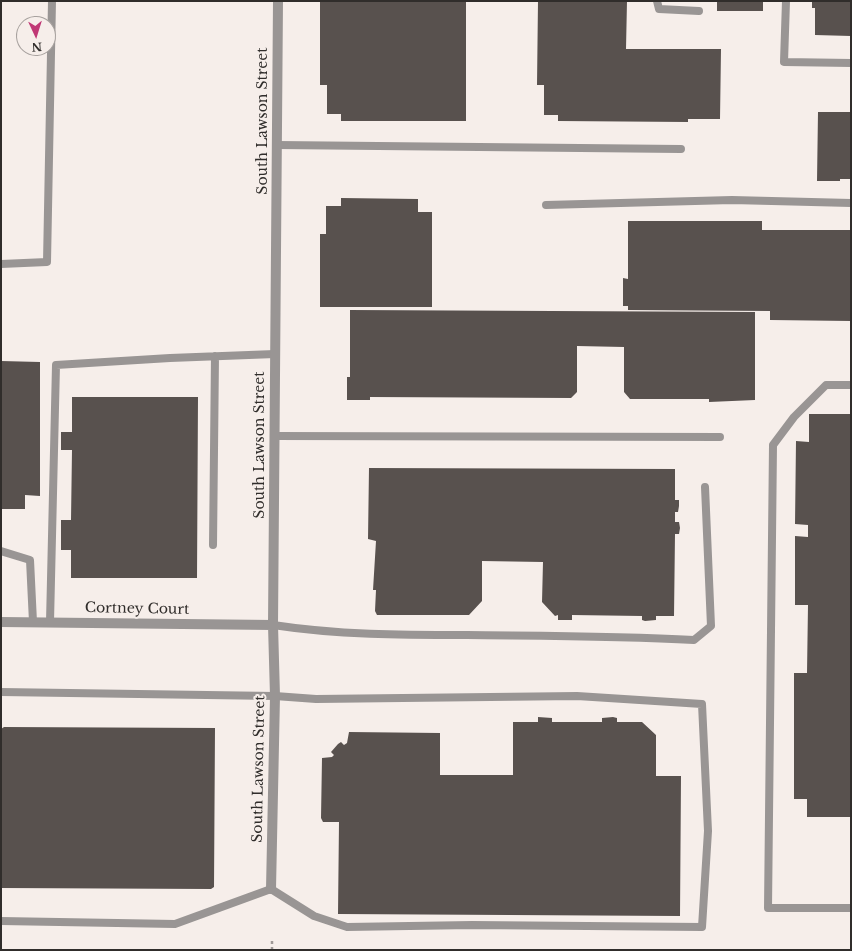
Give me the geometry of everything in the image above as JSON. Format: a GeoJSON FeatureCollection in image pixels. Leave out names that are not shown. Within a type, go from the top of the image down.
{"type":"FeatureCollection","features":[{"type":"Feature","properties":{"kind":"street","name":"South Lawson Street"},"geometry":{"type":"LineString","coordinates":[[271,889],[275,696],[274,436],[278,1]]}},
{"type":"Feature","properties":{"kind":"street","name":"Cortney Court"},"geometry":{"type":"LineString","coordinates":[[1,622],[274,625]]}},
{"type":"Feature","properties":{"kind":"lane"},"geometry":{"type":"LineString","coordinates":[[1,264],[47,262],[52,1]]}},
{"type":"Feature","properties":{"kind":"lane"},"geometry":{"type":"LineString","coordinates":[[657,1],[659,9],[699,11]]}},
{"type":"Feature","properties":{"kind":"lane"},"geometry":{"type":"LineString","coordinates":[[786,1],[784,62],[851,62]]}},
{"type":"Feature","properties":{"kind":"lane"},"geometry":{"type":"LineString","coordinates":[[277,145],[681,149]]}},
{"type":"Feature","properties":{"kind":"lane"},"geometry":{"type":"LineString","coordinates":[[546,205],[732,200],[851,203]]}},
{"type":"Feature","properties":{"kind":"lane"},"geometry":{"type":"LineString","coordinates":[[50,622],[56,365],[275,354]]}},
{"type":"Feature","properties":{"kind":"lane"},"geometry":{"type":"LineString","coordinates":[[213,545],[215,356]]}},
{"type":"Feature","properties":{"kind":"lane"},"geometry":{"type":"LineString","coordinates":[[851,385],[826,385],[794,417],[773,445],[768,908],[851,908]]}},
{"type":"Feature","properties":{"kind":"lane"},"geometry":{"type":"LineString","coordinates":[[274,436],[720,437]]}},
{"type":"Feature","properties":{"kind":"lane"},"geometry":{"type":"LineString","coordinates":[[274,625],[313,631],[375,634],[598,636],[694,640],[711,626],[705,488]]}},
{"type":"Feature","properties":{"kind":"lane"},"geometry":{"type":"LineString","coordinates":[[1,551],[30,560],[33,622]]}},
{"type":"Feature","properties":{"kind":"lane"},"geometry":{"type":"LineString","coordinates":[[1,692],[324,698],[577,696],[702,704],[708,831],[702,928],[480,926],[347,927],[314,916],[271,889],[175,924],[1,921]]}},
{"type":"Feature","properties":{"kind":"path"},"geometry":{"type":"LineString","coordinates":[[272,941],[272,950]]}},
{"type":"Feature","properties":{"kind":"building"},"geometry":{"type":"Polygon","coordinates":[[[320,1],[466,1],[466,121],[341,121],[341,114],[327,114],[327,85],[320,85],[320,1]]]}},
{"type":"Feature","properties":{"kind":"building"},"geometry":{"type":"Polygon","coordinates":[[[538,1],[627,1],[626,49],[721,49],[720,119],[688,119],[688,122],[558,121],[558,115],[544,115],[544,85],[537,85],[538,1]]]}},
{"type":"Feature","properties":{"kind":"building"},"geometry":{"type":"Polygon","coordinates":[[[717,1],[763,1],[763,11],[717,11],[717,1]]]}},
{"type":"Feature","properties":{"kind":"building"},"geometry":{"type":"Polygon","coordinates":[[[812,1],[851,1],[851,36],[815,35],[815,8],[812,8],[812,1]]]}},
{"type":"Feature","properties":{"kind":"building"},"geometry":{"type":"Polygon","coordinates":[[[818,112],[851,112],[851,179],[840,179],[840,181],[817,181],[818,112]]]}},
{"type":"Feature","properties":{"kind":"building"},"geometry":{"type":"Polygon","coordinates":[[[341,198],[418,199],[418,212],[432,212],[432,307],[320,307],[320,234],[326,234],[326,206],[341,206],[341,198]]]}},
{"type":"Feature","properties":{"kind":"building"},"geometry":{"type":"Polygon","coordinates":[[[628,221],[762,221],[762,230],[851,230],[851,321],[770,320],[770,311],[628,310],[628,306],[623,306],[623,278],[628,279],[628,221]]]}},
{"type":"Feature","properties":{"kind":"building"},"geometry":{"type":"Polygon","coordinates":[[[350,310],[755,312],[755,400],[709,402],[709,399],[630,399],[624,392],[624,347],[577,346],[577,392],[571,398],[370,397],[370,400],[347,400],[347,377],[350,377],[350,310]]]}},
{"type":"Feature","properties":{"kind":"building"},"geometry":{"type":"Polygon","coordinates":[[[1,361],[40,362],[40,496],[25,495],[25,509],[1,509],[1,361]]]}},
{"type":"Feature","properties":{"kind":"building"},"geometry":{"type":"Polygon","coordinates":[[[72,397],[198,397],[197,578],[71,578],[71,550],[61,550],[61,520],[71,520],[72,450],[61,450],[61,432],[72,432],[72,397]]]}},
{"type":"Feature","properties":{"kind":"building"},"geometry":{"type":"Polygon","coordinates":[[[809,414],[851,414],[851,817],[807,817],[807,799],[794,799],[794,673],[807,673],[808,605],[795,605],[795,536],[808,537],[808,525],[795,524],[796,441],[809,442],[809,414]]]}},
{"type":"Feature","properties":{"kind":"building"},"geometry":{"type":"Polygon","coordinates":[[[369,468],[675,469],[675,500],[679,500],[679,506],[678,512],[675,512],[675,522],[679,522],[680,528],[679,534],[675,534],[674,616],[656,616],[656,620],[645,621],[642,620],[642,616],[572,615],[572,620],[558,620],[558,615],[555,616],[542,602],[543,562],[482,561],[482,601],[469,615],[377,615],[375,611],[376,590],[373,590],[376,541],[368,539],[369,468]]]}},
{"type":"Feature","properties":{"kind":"building"},"geometry":{"type":"Polygon","coordinates":[[[538,717],[552,718],[552,722],[602,722],[602,718],[613,717],[617,718],[617,722],[642,722],[656,735],[656,776],[681,776],[680,916],[338,914],[339,822],[323,822],[321,818],[322,758],[332,757],[334,755],[331,752],[338,744],[341,742],[344,745],[347,743],[349,732],[440,733],[440,775],[513,775],[513,722],[538,722],[538,717]]]}},
{"type":"Feature","properties":{"kind":"building"},"geometry":{"type":"Polygon","coordinates":[[[4,727],[215,728],[214,887],[211,889],[2,888],[1,729],[4,727]]]}}]}
